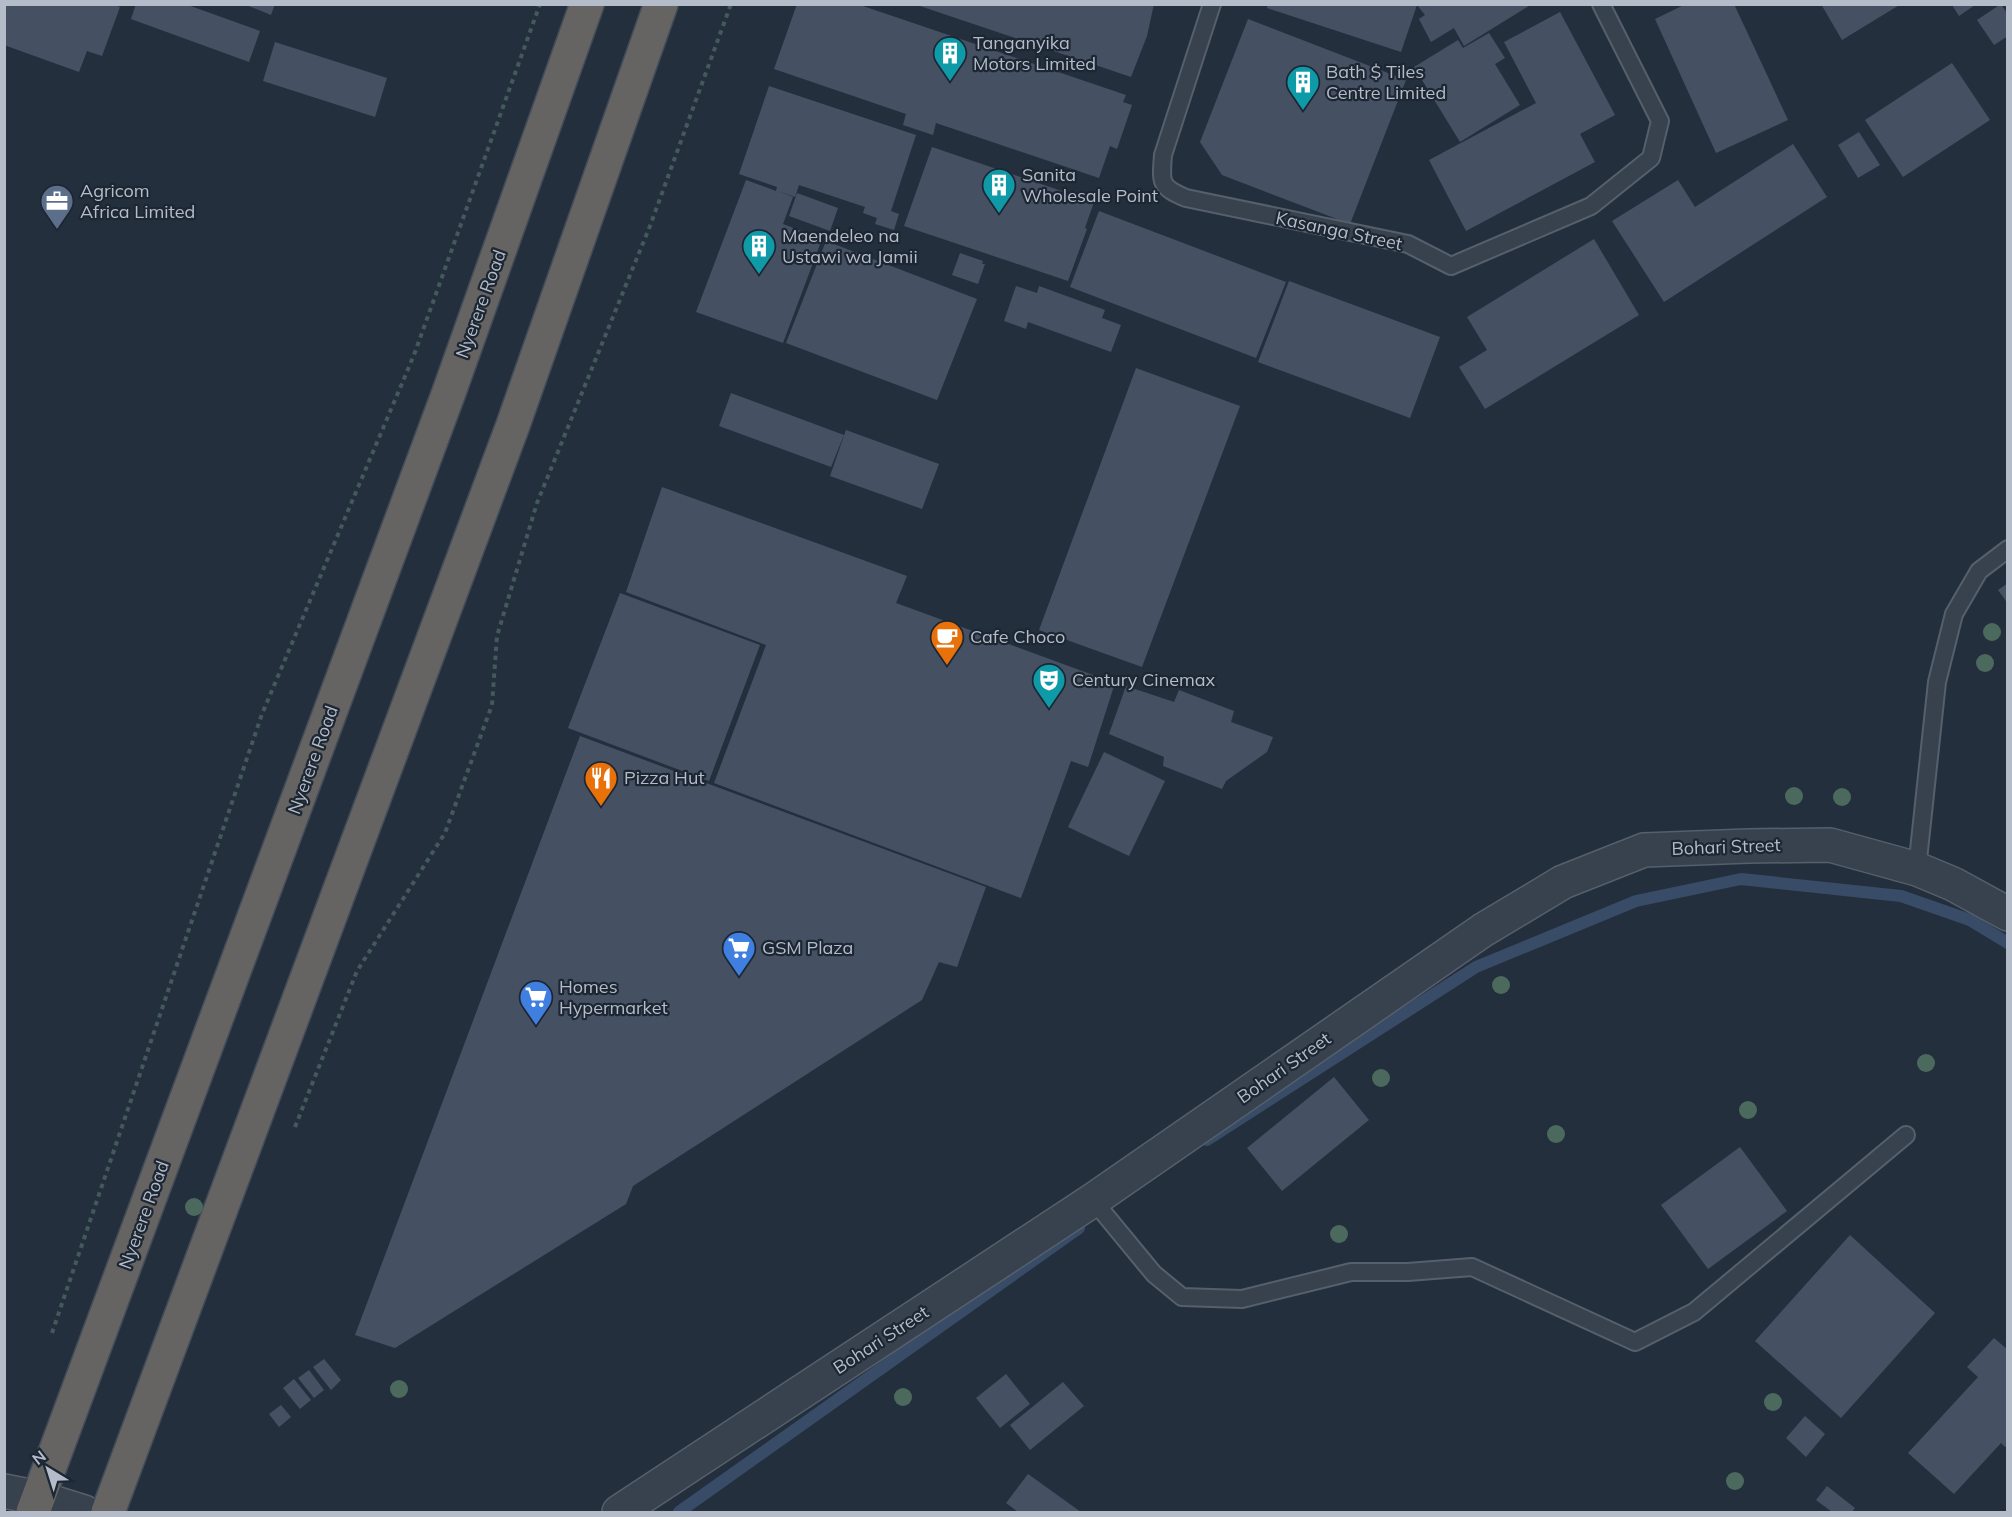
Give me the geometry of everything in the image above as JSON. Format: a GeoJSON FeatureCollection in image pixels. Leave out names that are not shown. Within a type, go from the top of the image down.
{"type":"FeatureCollection","features":[{"type":"Feature","properties":{"kind":"highway","name":"Nyerere Road"},"geometry":{"type":"LineString","coordinates":[[36,1505],[449,392],[587,4]]}},
{"type":"Feature","properties":{"kind":"highway"},"geometry":{"type":"LineString","coordinates":[[108,1512],[509,436],[661,4]]}},
{"type":"Feature","properties":{"kind":"street","name":"Bohari Street"},"geometry":{"type":"LineString","coordinates":[[619,1512],[1093,1200],[1483,930],[1563,882],[1644,850],[1830,845],[1917,869],[1953,884],[2007,914]]}},
{"type":"Feature","properties":{"kind":"street"},"geometry":{"type":"LineString","coordinates":[[4,1491],[36,1505],[84,1512]]}},
{"type":"Feature","properties":{"kind":"lane","name":"Kasanga Street"},"geometry":{"type":"LineString","coordinates":[[1212,4],[1162,155],[1161,178],[1168,191],[1186,198],[1408,244],[1451,266],[1591,206],[1651,158],[1660,121],[1601,4]]}},
{"type":"Feature","properties":{"kind":"lane"},"geometry":{"type":"LineString","coordinates":[[1917,869],[1937,682],[1954,614],[1979,571],[2007,549]]}},
{"type":"Feature","properties":{"kind":"lane"},"geometry":{"type":"LineString","coordinates":[[1093,1200],[1154,1274],[1182,1297],[1242,1299],[1351,1272],[1407,1272],[1472,1268],[1635,1342],[1694,1312],[1906,1135]]}},
{"type":"Feature","properties":{"kind":"path"},"geometry":{"type":"LineString","coordinates":[[52,1333],[262,714],[414,356],[540,4]]}},
{"type":"Feature","properties":{"kind":"path"},"geometry":{"type":"LineString","coordinates":[[291,1137],[357,971],[445,833],[492,705],[497,636],[537,503],[650,226],[731,4]]}},
{"type":"Feature","properties":{"kind":"building"},"geometry":{"type":"Polygon","coordinates":[[[4,4],[112,4],[120,7],[102,56],[87,51],[79,72],[4,45],[4,4]]]}},
{"type":"Feature","properties":{"kind":"building"},"geometry":{"type":"Polygon","coordinates":[[[136,4],[185,4],[260,31],[249,62],[131,19],[136,4]]]}},
{"type":"Feature","properties":{"kind":"building"},"geometry":{"type":"Polygon","coordinates":[[[244,4],[275,4],[271,15],[244,4]]]}},
{"type":"Feature","properties":{"kind":"building","name":"Tanganyika Motors Limited"},"geometry":{"type":"Polygon","coordinates":[[[797,4],[857,4],[1126,95],[1123,102],[1132,105],[1117,149],[1110,146],[1099,178],[936,123],[933,135],[903,125],[906,114],[774,69],[797,4]]]}},
{"type":"Feature","properties":{"kind":"building"},"geometry":{"type":"Polygon","coordinates":[[[914,4],[1154,4],[1147,36],[1131,77],[914,4]]]}},
{"type":"Feature","properties":{"kind":"building"},"geometry":{"type":"Polygon","coordinates":[[[1268,4],[1532,4],[1464,46],[1454,28],[1431,42],[1419,19],[1425,15],[1417,5],[1401,52],[1267,8],[1268,4]]]}},
{"type":"Feature","properties":{"kind":"building"},"geometry":{"type":"Polygon","coordinates":[[[1686,4],[1734,4],[1788,120],[1716,153],[1655,19],[1686,4]]]}},
{"type":"Feature","properties":{"kind":"building"},"geometry":{"type":"Polygon","coordinates":[[[1821,4],[1901,4],[1842,40],[1821,4]]]}},
{"type":"Feature","properties":{"kind":"building"},"geometry":{"type":"Polygon","coordinates":[[[2001,4],[2008,15],[2008,36],[1994,45],[1977,20],[2001,4]]]}},
{"type":"Feature","properties":{"kind":"building"},"geometry":{"type":"Polygon","coordinates":[[[1952,5],[1975,5],[1959,16],[1952,5]]]}},
{"type":"Feature","properties":{"kind":"building"},"geometry":{"type":"Polygon","coordinates":[[[1560,12],[1615,115],[1580,134],[1595,162],[1466,231],[1429,160],[1536,103],[1504,42],[1560,12]]]}},
{"type":"Feature","properties":{"kind":"building","name":"Bath $ Tiles Centre Limited"},"geometry":{"type":"Polygon","coordinates":[[[1248,19],[1406,80],[1350,224],[1222,175],[1200,142],[1248,19]]]}},
{"type":"Feature","properties":{"kind":"building"},"geometry":{"type":"Polygon","coordinates":[[[1489,33],[1505,58],[1495,64],[1520,105],[1460,142],[1414,67],[1458,40],[1463,48],[1489,33]]]}},
{"type":"Feature","properties":{"kind":"building"},"geometry":{"type":"Polygon","coordinates":[[[275,42],[387,78],[375,117],[263,81],[275,42]]]}},
{"type":"Feature","properties":{"kind":"building"},"geometry":{"type":"Polygon","coordinates":[[[1952,63],[1990,120],[1903,177],[1865,120],[1952,63]]]}},
{"type":"Feature","properties":{"kind":"building"},"geometry":{"type":"Polygon","coordinates":[[[769,86],[916,135],[891,211],[899,214],[894,230],[875,224],[877,218],[863,213],[865,207],[799,185],[795,197],[778,191],[793,197],[783,224],[822,239],[783,343],[696,312],[746,180],[776,191],[777,187],[739,174],[769,86]]]}},
{"type":"Feature","properties":{"kind":"building"},"geometry":{"type":"Polygon","coordinates":[[[1859,132],[1880,165],[1858,178],[1838,145],[1859,132]]]}},
{"type":"Feature","properties":{"kind":"building"},"geometry":{"type":"Polygon","coordinates":[[[1793,144],[1827,197],[1664,302],[1612,221],[1678,180],[1695,207],[1793,144]]]}},
{"type":"Feature","properties":{"kind":"building","name":"Sanita Wholesale Point"},"geometry":{"type":"Polygon","coordinates":[[[932,147],[1094,202],[1068,281],[904,226],[932,147]]]}},
{"type":"Feature","properties":{"kind":"building"},"geometry":{"type":"Polygon","coordinates":[[[797,193],[838,208],[830,231],[789,216],[797,193]]]}},
{"type":"Feature","properties":{"kind":"building"},"geometry":{"type":"Polygon","coordinates":[[[1099,211],[1286,282],[1256,358],[1070,287],[1099,211]]]}},
{"type":"Feature","properties":{"kind":"building"},"geometry":{"type":"Polygon","coordinates":[[[1594,239],[1639,315],[1485,409],[1459,367],[1487,350],[1467,317],[1594,239]]]}},
{"type":"Feature","properties":{"kind":"building"},"geometry":{"type":"Polygon","coordinates":[[[826,241],[977,299],[937,400],[786,343],[826,241]]]}},
{"type":"Feature","properties":{"kind":"building"},"geometry":{"type":"Polygon","coordinates":[[[960,253],[983,261],[982,264],[985,264],[978,284],[952,275],[960,253]]]}},
{"type":"Feature","properties":{"kind":"building"},"geometry":{"type":"Polygon","coordinates":[[[1289,281],[1440,337],[1410,418],[1258,362],[1289,281]]]}},
{"type":"Feature","properties":{"kind":"building"},"geometry":{"type":"Polygon","coordinates":[[[1016,286],[1037,293],[1039,286],[1105,310],[1102,318],[1121,325],[1111,352],[1028,322],[1026,329],[1004,321],[1016,286]]]}},
{"type":"Feature","properties":{"kind":"building"},"geometry":{"type":"Polygon","coordinates":[[[1136,368],[1240,406],[1142,667],[1039,630],[1136,368]]]}},
{"type":"Feature","properties":{"kind":"building"},"geometry":{"type":"Polygon","coordinates":[[[731,393],[844,435],[831,467],[719,426],[731,393]]]}},
{"type":"Feature","properties":{"kind":"building"},"geometry":{"type":"Polygon","coordinates":[[[846,430],[939,464],[922,509],[830,476],[846,430]]]}},
{"type":"Feature","properties":{"kind":"building"},"geometry":{"type":"Polygon","coordinates":[[[662,487],[907,576],[896,603],[1115,683],[1088,767],[1071,761],[1021,898],[714,783],[766,645],[626,592],[662,487]]]}},
{"type":"Feature","properties":{"kind":"building"},"geometry":{"type":"Polygon","coordinates":[[[2008,583],[2008,604],[1998,590],[2008,583]]]}},
{"type":"Feature","properties":{"kind":"building"},"geometry":{"type":"Polygon","coordinates":[[[620,593],[760,645],[709,781],[568,728],[620,593]]]}},
{"type":"Feature","properties":{"kind":"building"},"geometry":{"type":"Polygon","coordinates":[[[1126,686],[1174,702],[1179,690],[1234,711],[1231,722],[1273,737],[1267,752],[1226,781],[1222,789],[1163,766],[1164,757],[1109,734],[1126,686]]]}},
{"type":"Feature","properties":{"kind":"building"},"geometry":{"type":"Polygon","coordinates":[[[580,736],[986,887],[957,967],[939,962],[922,1000],[633,1186],[626,1204],[395,1348],[355,1335],[580,736]]]}},
{"type":"Feature","properties":{"kind":"building"},"geometry":{"type":"Polygon","coordinates":[[[1104,752],[1165,781],[1129,856],[1068,827],[1104,752]]]}},
{"type":"Feature","properties":{"kind":"building"},"geometry":{"type":"Polygon","coordinates":[[[1334,1077],[1369,1120],[1282,1191],[1247,1148],[1334,1077]]]}},
{"type":"Feature","properties":{"kind":"building"},"geometry":{"type":"Polygon","coordinates":[[[1740,1147],[1787,1211],[1708,1269],[1661,1205],[1740,1147]]]}},
{"type":"Feature","properties":{"kind":"building"},"geometry":{"type":"Polygon","coordinates":[[[1850,1235],[1935,1313],[1841,1418],[1755,1341],[1850,1235]]]}},
{"type":"Feature","properties":{"kind":"building"},"geometry":{"type":"Polygon","coordinates":[[[1994,1338],[2008,1350],[2008,1444],[2005,1447],[2001,1443],[1954,1494],[1908,1453],[1978,1377],[1967,1367],[1994,1338]]]}},
{"type":"Feature","properties":{"kind":"building"},"geometry":{"type":"Polygon","coordinates":[[[324,1359],[341,1380],[331,1390],[313,1367],[324,1359]]]}},
{"type":"Feature","properties":{"kind":"building"},"geometry":{"type":"Polygon","coordinates":[[[309,1370],[324,1390],[314,1398],[298,1378],[309,1370]]]}},
{"type":"Feature","properties":{"kind":"building"},"geometry":{"type":"Polygon","coordinates":[[[1006,1374],[1030,1404],[1000,1428],[976,1398],[1006,1374]]]}},
{"type":"Feature","properties":{"kind":"building"},"geometry":{"type":"Polygon","coordinates":[[[294,1379],[311,1400],[300,1409],[283,1388],[294,1379]]]}},
{"type":"Feature","properties":{"kind":"building"},"geometry":{"type":"Polygon","coordinates":[[[1063,1382],[1084,1406],[1030,1450],[1010,1425],[1063,1382]]]}},
{"type":"Feature","properties":{"kind":"building"},"geometry":{"type":"Polygon","coordinates":[[[281,1405],[291,1417],[279,1427],[269,1414],[281,1405]]]}},
{"type":"Feature","properties":{"kind":"building"},"geometry":{"type":"Polygon","coordinates":[[[1805,1416],[1825,1434],[1806,1457],[1786,1438],[1805,1416]]]}},
{"type":"Feature","properties":{"kind":"building"},"geometry":{"type":"Polygon","coordinates":[[[1028,1474],[1081,1512],[1018,1512],[1006,1503],[1028,1474]]]}},
{"type":"Feature","properties":{"kind":"building"},"geometry":{"type":"Polygon","coordinates":[[[1827,1486],[1855,1508],[1852,1512],[1832,1512],[1816,1500],[1827,1486]]]}},
{"type":"Feature","properties":{"kind":"waterway"},"geometry":{"type":"LineString","coordinates":[[1207,1140],[1476,967],[1636,901],[1741,879],[1901,896],[1970,920],[2008,943]]}},
{"type":"Feature","properties":{"kind":"waterway"},"geometry":{"type":"LineString","coordinates":[[679,1512],[1079,1228]]}},
{"type":"Feature","properties":{"kind":"place","name":"Tanganyika Motors Limited"},"geometry":{"type":"Point","coordinates":[950,82]}},
{"type":"Feature","properties":{"kind":"place","name":"Bath $ Tiles Centre Limited"},"geometry":{"type":"Point","coordinates":[1303,111]}},
{"type":"Feature","properties":{"kind":"place","name":"Sanita Wholesale Point"},"geometry":{"type":"Point","coordinates":[999,214]}},
{"type":"Feature","properties":{"kind":"place","name":"Agricom Africa Limited"},"geometry":{"type":"Point","coordinates":[57,230]}},
{"type":"Feature","properties":{"kind":"place","name":"Maendeleo na Ustawi wa Jamii"},"geometry":{"type":"Point","coordinates":[759,275]}},
{"type":"Feature","properties":{"kind":"place","name":"Cafe Choco"},"geometry":{"type":"Point","coordinates":[947,666]}},
{"type":"Feature","properties":{"kind":"place","name":"Century Cinemax"},"geometry":{"type":"Point","coordinates":[1049,709]}},
{"type":"Feature","properties":{"kind":"place","name":"Pizza Hut"},"geometry":{"type":"Point","coordinates":[601,807]}},
{"type":"Feature","properties":{"kind":"place","name":"GSM Plaza"},"geometry":{"type":"Point","coordinates":[739,977]}},
{"type":"Feature","properties":{"kind":"place","name":"Homes Hypermarket"},"geometry":{"type":"Point","coordinates":[536,1026]}}]}
